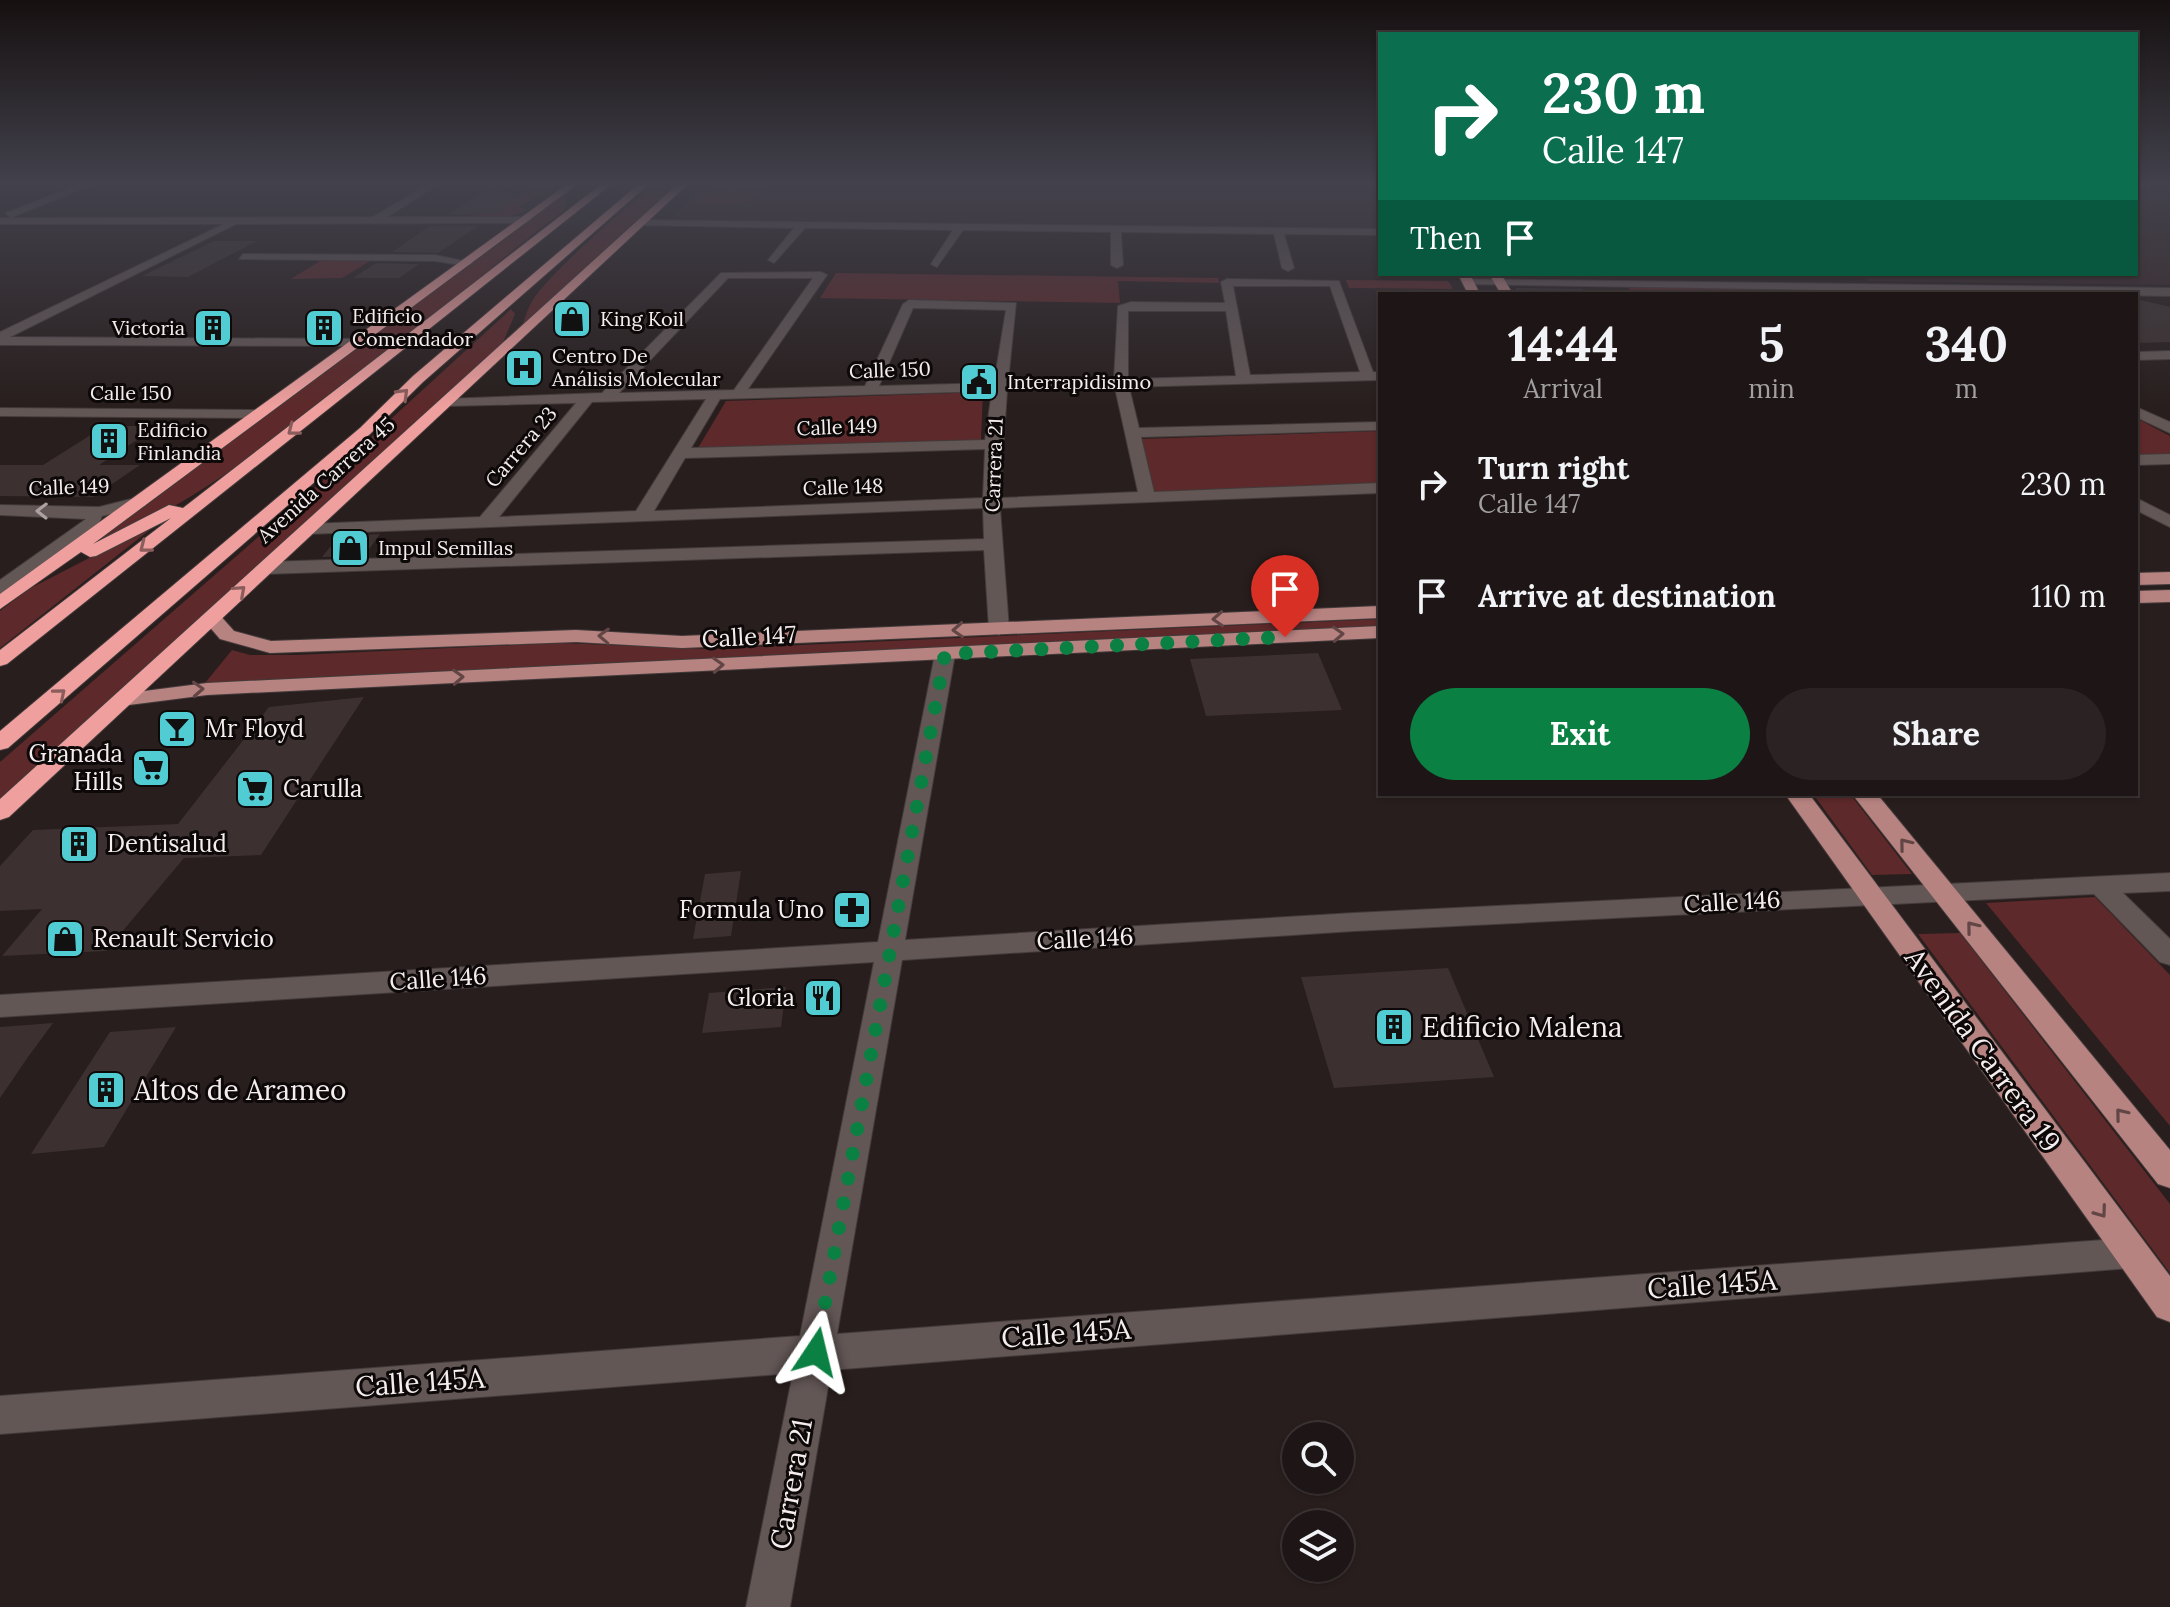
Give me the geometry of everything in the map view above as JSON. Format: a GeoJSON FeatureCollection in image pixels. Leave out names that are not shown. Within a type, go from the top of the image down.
{"type":"FeatureCollection","features":[{"type":"Feature","properties":{"kind":"highway"},"geometry":{"type":"LineString","coordinates":[[3,596],[139,502],[474,258]]}},
{"type":"Feature","properties":{"kind":"highway"},"geometry":{"type":"LineString","coordinates":[[0,660],[514,258]]}},
{"type":"Feature","properties":{"kind":"highway","name":"Avenida Carrera 45"},"geometry":{"type":"LineString","coordinates":[[0,743],[376,421],[418,379],[559,258]]}},
{"type":"Feature","properties":{"kind":"highway","name":"Avenida Carrera 45"},"geometry":{"type":"LineString","coordinates":[[0,812],[604,258]]}},
{"type":"Feature","properties":{"kind":"highway"},"geometry":{"type":"LineString","coordinates":[[510,346],[521,310],[546,269]]}},
{"type":"Feature","properties":{"kind":"highway"},"geometry":{"type":"LineString","coordinates":[[3,596],[228,481]]}},
{"type":"Feature","properties":{"kind":"main road"},"geometry":{"type":"LineString","coordinates":[[2138,579],[2170,578]]}},
{"type":"Feature","properties":{"kind":"main road"},"geometry":{"type":"LineString","coordinates":[[2138,597],[2170,596]]}},
{"type":"Feature","properties":{"kind":"main road","name":"Calle 147"},"geometry":{"type":"LineString","coordinates":[[211,617],[222,631],[240,640],[291,648],[576,636],[682,642],[1378,612]]}},
{"type":"Feature","properties":{"kind":"main road","name":"Calle 147"},"geometry":{"type":"LineString","coordinates":[[121,700],[194,689],[1378,632]]}},
{"type":"Feature","properties":{"kind":"main road","name":"Avenida Carrera 19"},"geometry":{"type":"LineString","coordinates":[[1798,796],[2170,1305]]}},
{"type":"Feature","properties":{"kind":"main road"},"geometry":{"type":"LineString","coordinates":[[1866,796],[2170,1174]]}},
{"type":"Feature","properties":{"kind":"street"},"geometry":{"type":"LineString","coordinates":[[0,339],[163,258]]}},
{"type":"Feature","properties":{"kind":"street"},"geometry":{"type":"LineString","coordinates":[[435,258],[467,263]]}},
{"type":"Feature","properties":{"kind":"street"},"geometry":{"type":"LineString","coordinates":[[937,264],[941,258]]}},
{"type":"Feature","properties":{"kind":"street"},"geometry":{"type":"LineString","coordinates":[[1117,258],[1117,265]]}},
{"type":"Feature","properties":{"kind":"street"},"geometry":{"type":"LineString","coordinates":[[1285,258],[1288,268]]}},
{"type":"Feature","properties":{"kind":"street"},"geometry":{"type":"LineString","coordinates":[[606,398],[725,275],[821,275],[738,394]]}},
{"type":"Feature","properties":{"kind":"street"},"geometry":{"type":"LineString","coordinates":[[1628,276],[1636,284]]}},
{"type":"Feature","properties":{"kind":"street"},"geometry":{"type":"LineString","coordinates":[[1782,276],[1795,286]]}},
{"type":"Feature","properties":{"kind":"street"},"geometry":{"type":"LineString","coordinates":[[1466,278],[1613,284],[2170,292]]}},
{"type":"Feature","properties":{"kind":"street"},"geometry":{"type":"LineString","coordinates":[[1244,380],[1227,282],[1335,283],[1374,376]]}},
{"type":"Feature","properties":{"kind":"street"},"geometry":{"type":"LineString","coordinates":[[1613,284],[1621,292]]}},
{"type":"Feature","properties":{"kind":"street","name":"Carrera 21"},"geometry":{"type":"LineString","coordinates":[[870,390],[909,304],[1009,305],[1013,308],[998,386],[993,444],[993,544],[999,629]]}},
{"type":"Feature","properties":{"kind":"street"},"geometry":{"type":"LineString","coordinates":[[1147,497],[1121,383],[1124,307],[1232,307]]}},
{"type":"Feature","properties":{"kind":"street"},"geometry":{"type":"LineString","coordinates":[[0,339],[361,342]]}},
{"type":"Feature","properties":{"kind":"street"},"geometry":{"type":"LineString","coordinates":[[2141,356],[2170,355]]}},
{"type":"Feature","properties":{"kind":"street"},"geometry":{"type":"LineString","coordinates":[[2141,356],[2170,366]]}},
{"type":"Feature","properties":{"kind":"street","name":"Calle 150"},"geometry":{"type":"LineString","coordinates":[[448,402],[1374,376]]}},
{"type":"Feature","properties":{"kind":"street"},"geometry":{"type":"LineString","coordinates":[[642,516],[716,394]]}},
{"type":"Feature","properties":{"kind":"street","name":"Carrera 23"},"geometry":{"type":"LineString","coordinates":[[485,522],[588,398]]}},
{"type":"Feature","properties":{"kind":"street","name":"Calle 150"},"geometry":{"type":"LineString","coordinates":[[0,412],[261,414]]}},
{"type":"Feature","properties":{"kind":"street"},"geometry":{"type":"LineString","coordinates":[[2138,412],[2170,428]]}},
{"type":"Feature","properties":{"kind":"street"},"geometry":{"type":"LineString","coordinates":[[1132,433],[1378,426]]}},
{"type":"Feature","properties":{"kind":"street","name":"Calle 149"},"geometry":{"type":"LineString","coordinates":[[682,453],[993,444]]}},
{"type":"Feature","properties":{"kind":"street"},"geometry":{"type":"LineString","coordinates":[[2138,460],[2170,459]]}},
{"type":"Feature","properties":{"kind":"street","name":"Calle 148"},"geometry":{"type":"LineString","coordinates":[[308,529],[1378,488]]}},
{"type":"Feature","properties":{"kind":"street","name":"Calle 149"},"geometry":{"type":"LineString","coordinates":[[0,510],[92,512],[139,502]]}},
{"type":"Feature","properties":{"kind":"street"},"geometry":{"type":"LineString","coordinates":[[2138,504],[2170,522]]}},
{"type":"Feature","properties":{"kind":"street"},"geometry":{"type":"LineString","coordinates":[[3,596],[91,524],[95,519],[92,512]]}},
{"type":"Feature","properties":{"kind":"street"},"geometry":{"type":"LineString","coordinates":[[265,568],[993,544]]}},
{"type":"Feature","properties":{"kind":"street","name":"Carrera 21"},"geometry":{"type":"LineString","coordinates":[[768,1607],[945,654]]}},
{"type":"Feature","properties":{"kind":"street","name":"Calle 146"},"geometry":{"type":"LineString","coordinates":[[0,1006],[888,951],[2170,882]]}},
{"type":"Feature","properties":{"kind":"street"},"geometry":{"type":"LineString","coordinates":[[2101,886],[2170,955]]}},
{"type":"Feature","properties":{"kind":"street","name":"Calle 145A"},"geometry":{"type":"LineString","coordinates":[[0,1415],[2131,1253]]}},
{"type":"Feature","properties":{"kind":"shaded area"},"geometry":{"type":"Polygon","coordinates":[[[479,258],[503,258],[382,357],[242,463],[179,503],[75,556],[479,258]]]}},
{"type":"Feature","properties":{"kind":"shaded area"},"geometry":{"type":"Polygon","coordinates":[[[570,258],[597,258],[522,327],[534,298],[570,258]]]}},
{"type":"Feature","properties":{"kind":"shaded area"},"geometry":{"type":"Polygon","coordinates":[[[2138,258],[2170,258],[2170,285],[1868,281],[1861,276],[2138,276],[2138,258]]]}},
{"type":"Feature","properties":{"kind":"shaded area"},"geometry":{"type":"Polygon","coordinates":[[[320,261],[370,261],[342,278],[291,279],[320,261]]]}},
{"type":"Feature","properties":{"kind":"shaded area"},"geometry":{"type":"Polygon","coordinates":[[[836,273],[1218,278],[1219,283],[1118,281],[1120,303],[820,298],[836,273]]]}},
{"type":"Feature","properties":{"kind":"shaded area"},"geometry":{"type":"Polygon","coordinates":[[[1346,280],[1448,281],[1453,289],[1349,288],[1346,280]]]}},
{"type":"Feature","properties":{"kind":"shaded area"},"geometry":{"type":"Polygon","coordinates":[[[1627,286],[1888,292],[1632,292],[1627,286]]]}},
{"type":"Feature","properties":{"kind":"shaded area"},"geometry":{"type":"Polygon","coordinates":[[[511,309],[515,314],[501,347],[0,802],[0,762],[334,471],[511,309]]]}},
{"type":"Feature","properties":{"kind":"shaded area"},"geometry":{"type":"Polygon","coordinates":[[[983,392],[981,440],[698,448],[726,401],[983,392]]]}},
{"type":"Feature","properties":{"kind":"shaded area"},"geometry":{"type":"Polygon","coordinates":[[[2138,419],[2170,436],[2170,455],[2138,456],[2138,419]]]}},
{"type":"Feature","properties":{"kind":"shaded area"},"geometry":{"type":"Polygon","coordinates":[[[1378,431],[1378,483],[1153,492],[1140,439],[1378,431]]]}},
{"type":"Feature","properties":{"kind":"shaded area"},"geometry":{"type":"Polygon","coordinates":[[[161,521],[0,648],[0,611],[29,589],[161,521]]]}},
{"type":"Feature","properties":{"kind":"shaded area"},"geometry":{"type":"Polygon","coordinates":[[[1378,619],[1378,626],[205,683],[232,650],[250,655],[295,655],[561,643],[709,649],[1378,619]]]}},
{"type":"Feature","properties":{"kind":"shaded area"},"geometry":{"type":"Polygon","coordinates":[[[1814,796],[1852,796],[1912,874],[1872,875],[1814,796]]]}},
{"type":"Feature","properties":{"kind":"shaded area"},"geometry":{"type":"Polygon","coordinates":[[[2095,897],[2170,975],[2170,1126],[1986,903],[2095,897]]]}},
{"type":"Feature","properties":{"kind":"shaded area"},"geometry":{"type":"Polygon","coordinates":[[[1960,933],[2170,1204],[2170,1273],[1918,934],[1960,933]]]}},
{"type":"Feature","properties":{"kind":"building"},"geometry":{"type":"Polygon","coordinates":[[[179,258],[224,258],[188,277],[142,276],[179,258]]]}},
{"type":"Feature","properties":{"kind":"building"},"geometry":{"type":"Polygon","coordinates":[[[376,263],[419,264],[399,278],[353,278],[376,263]]]}},
{"type":"Feature","properties":{"kind":"building"},"geometry":{"type":"Polygon","coordinates":[[[1515,288],[1582,289],[1585,292],[1518,292],[1515,288]]]}},
{"type":"Feature","properties":{"kind":"building"},"geometry":{"type":"Polygon","coordinates":[[[2138,299],[2170,307],[2170,342],[2138,343],[2138,299]]]}},
{"type":"Feature","properties":{"kind":"building"},"geometry":{"type":"Polygon","coordinates":[[[105,426],[158,426],[99,465],[140,465],[93,497],[0,496],[0,465],[43,465],[105,426]]]}},
{"type":"Feature","properties":{"kind":"building","name":"Impul Semillas"},"geometry":{"type":"Polygon","coordinates":[[[380,534],[364,556],[322,557],[339,536],[380,534]]]}},
{"type":"Feature","properties":{"kind":"building"},"geometry":{"type":"Polygon","coordinates":[[[1318,653],[1342,710],[1206,716],[1190,659],[1318,653]]]}},
{"type":"Feature","properties":{"kind":"building"},"geometry":{"type":"Polygon","coordinates":[[[364,697],[261,855],[184,858],[106,951],[2,956],[42,909],[0,911],[0,866],[33,830],[178,824],[269,707],[364,697]]]}},
{"type":"Feature","properties":{"kind":"building"},"geometry":{"type":"Polygon","coordinates":[[[741,871],[731,936],[693,939],[705,874],[741,871]]]}},
{"type":"Feature","properties":{"kind":"building","name":"Edificio Malena"},"geometry":{"type":"Polygon","coordinates":[[[1448,968],[1494,1077],[1334,1088],[1301,977],[1448,968]]]}},
{"type":"Feature","properties":{"kind":"building"},"geometry":{"type":"Polygon","coordinates":[[[786,987],[781,1027],[702,1033],[709,993],[786,987]]]}},
{"type":"Feature","properties":{"kind":"building"},"geometry":{"type":"Polygon","coordinates":[[[53,1023],[28,1057],[0,1098],[0,1027],[53,1023]]]}},
{"type":"Feature","properties":{"kind":"building","name":"Altos de Arameo"},"geometry":{"type":"Polygon","coordinates":[[[176,1027],[104,1147],[31,1154],[110,1032],[176,1027]]]}},
{"type":"Feature","properties":{"kind":"place","name":"King Koil"},"geometry":{"type":"Point","coordinates":[572,319]}},
{"type":"Feature","properties":{"kind":"place","name":"Victoria"},"geometry":{"type":"Point","coordinates":[213,328]}},
{"type":"Feature","properties":{"kind":"place","name":"Edificio Comendador"},"geometry":{"type":"Point","coordinates":[324,328]}},
{"type":"Feature","properties":{"kind":"place","name":"Centro De Análisis Molecular"},"geometry":{"type":"Point","coordinates":[524,368]}},
{"type":"Feature","properties":{"kind":"place","name":"Interrapidisimo"},"geometry":{"type":"Point","coordinates":[979,382]}},
{"type":"Feature","properties":{"kind":"place","name":"Edificio Finlandia"},"geometry":{"type":"Point","coordinates":[109,441]}},
{"type":"Feature","properties":{"kind":"place","name":"Impul Semillas"},"geometry":{"type":"Point","coordinates":[350,548]}},
{"type":"Feature","properties":{"kind":"place","name":"Mr Floyd"},"geometry":{"type":"Point","coordinates":[177,729]}},
{"type":"Feature","properties":{"kind":"place","name":"Granada Hills"},"geometry":{"type":"Point","coordinates":[151,768]}},
{"type":"Feature","properties":{"kind":"place","name":"Carulla"},"geometry":{"type":"Point","coordinates":[255,789]}},
{"type":"Feature","properties":{"kind":"place","name":"Dentisalud"},"geometry":{"type":"Point","coordinates":[79,844]}},
{"type":"Feature","properties":{"kind":"place","name":"Formula Uno"},"geometry":{"type":"Point","coordinates":[852,910]}},
{"type":"Feature","properties":{"kind":"place","name":"Renault Servicio"},"geometry":{"type":"Point","coordinates":[65,939]}},
{"type":"Feature","properties":{"kind":"place","name":"Gloria"},"geometry":{"type":"Point","coordinates":[823,998]}},
{"type":"Feature","properties":{"kind":"place","name":"Edificio Malena"},"geometry":{"type":"Point","coordinates":[1394,1027]}},
{"type":"Feature","properties":{"kind":"place","name":"Altos de Arameo"},"geometry":{"type":"Point","coordinates":[106,1090]}},
{"type":"Feature","properties":{"kind":"route"},"geometry":{"type":"LineString","coordinates":[[816,1352],[945,654],[1285,637]]}}]}
